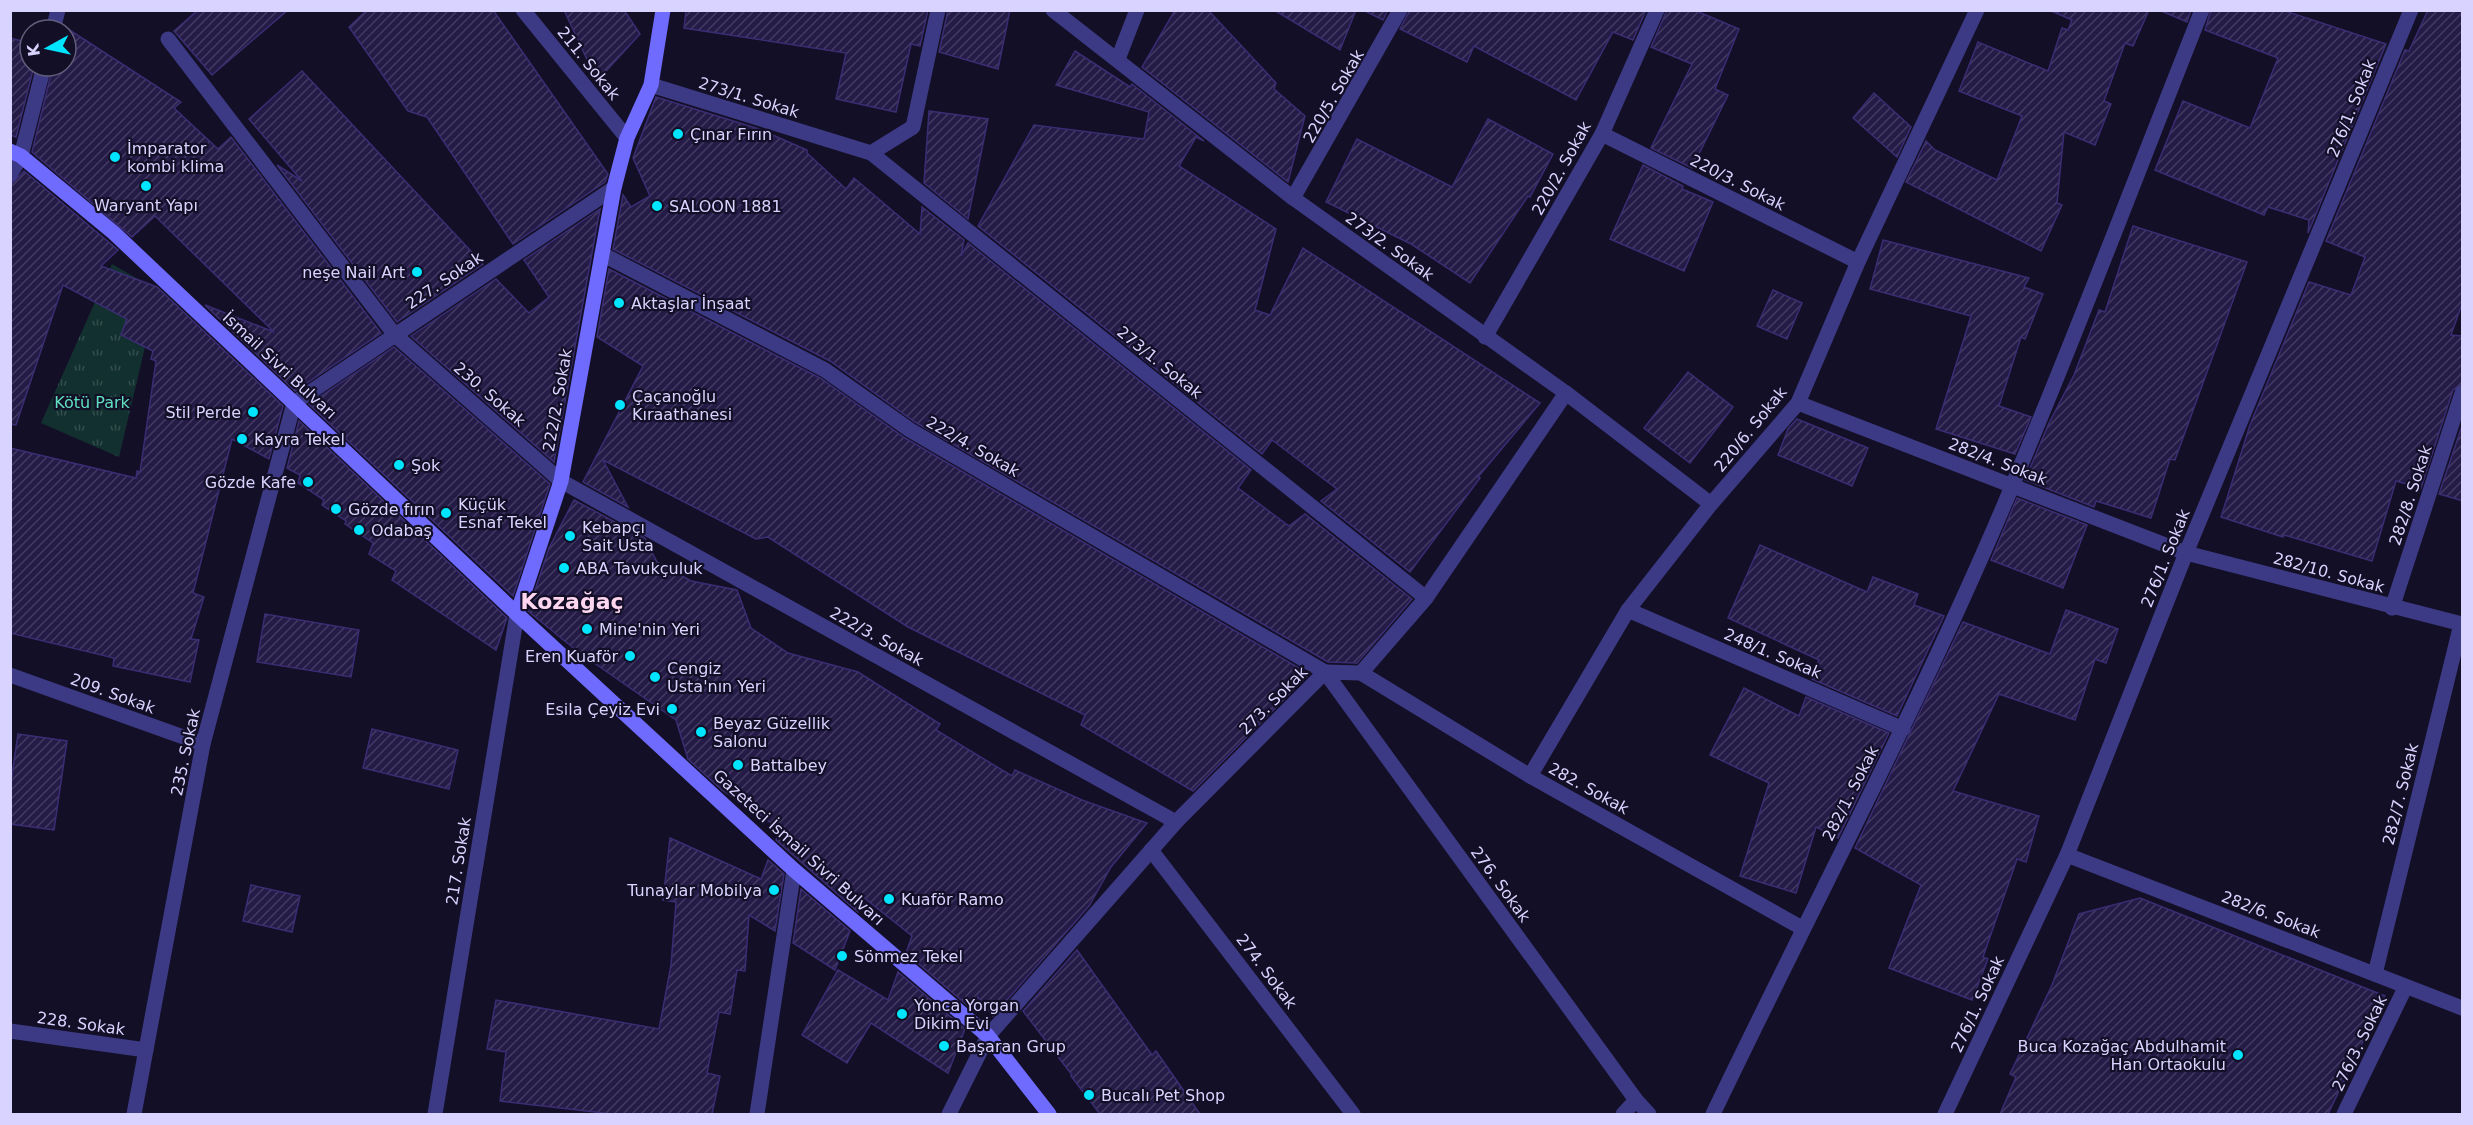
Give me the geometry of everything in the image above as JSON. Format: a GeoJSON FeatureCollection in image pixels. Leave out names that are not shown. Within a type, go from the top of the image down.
{"type":"FeatureCollection","features":[{"type":"Feature","properties":{"kind":"main road","name":"222/2. Sokak"},"geometry":{"type":"LineString","coordinates":[[517,614],[561,481],[614,188],[627,138],[651,85],[663,10]]}},
{"type":"Feature","properties":{"kind":"main road","name":"İsmail Sivri Bulvarı"},"geometry":{"type":"LineString","coordinates":[[16,154],[114,233],[517,614]]}},
{"type":"Feature","properties":{"kind":"main road","name":"Gazeteci İsmail Sivri Bulvarı"},"geometry":{"type":"LineString","coordinates":[[517,614],[794,870],[988,1036],[1049,1114]]}},
{"type":"Feature","properties":{"kind":"street","name":"211. Sokak"},"geometry":{"type":"LineString","coordinates":[[523,10],[627,138]]}},
{"type":"Feature","properties":{"kind":"street"},"geometry":{"type":"LineString","coordinates":[[871,153],[913,127],[938,10]]}},
{"type":"Feature","properties":{"kind":"street","name":"273/2. Sokak"},"geometry":{"type":"LineString","coordinates":[[1053,10],[1293,198],[1566,393],[1711,504]]}},
{"type":"Feature","properties":{"kind":"street"},"geometry":{"type":"LineString","coordinates":[[1118,59],[1137,10]]}},
{"type":"Feature","properties":{"kind":"street","name":"220/5. Sokak"},"geometry":{"type":"LineString","coordinates":[[1293,198],[1401,10]]}},
{"type":"Feature","properties":{"kind":"street","name":"220/2. Sokak"},"geometry":{"type":"LineString","coordinates":[[1485,337],[1602,134],[1656,10]]}},
{"type":"Feature","properties":{"kind":"street","name":"220/6. Sokak"},"geometry":{"type":"LineString","coordinates":[[1530,776],[1628,610],[1711,504],[1798,403],[1858,262],[1977,10]]}},
{"type":"Feature","properties":{"kind":"street","name":"282/1. Sokak"},"geometry":{"type":"LineString","coordinates":[[1713,1114],[1802,928],[1903,729],[2013,486],[2202,10]]}},
{"type":"Feature","properties":{"kind":"street","name":"276/1. Sokak"},"geometry":{"type":"LineString","coordinates":[[1945,1114],[2067,855],[2186,554],[2411,10]]}},
{"type":"Feature","properties":{"kind":"street","name":"230. Sokak"},"geometry":{"type":"LineString","coordinates":[[168,39],[395,335],[561,481]]}},
{"type":"Feature","properties":{"kind":"street"},"geometry":{"type":"LineString","coordinates":[[10,175],[40,78]]}},
{"type":"Feature","properties":{"kind":"street","name":"273/1. Sokak"},"geometry":{"type":"LineString","coordinates":[[651,85],[871,153],[1426,598]]}},
{"type":"Feature","properties":{"kind":"street","name":"220/3. Sokak"},"geometry":{"type":"LineString","coordinates":[[1602,134],[1858,262]]}},
{"type":"Feature","properties":{"kind":"street","name":"227. Sokak"},"geometry":{"type":"LineString","coordinates":[[294,403],[614,188]]}},
{"type":"Feature","properties":{"kind":"street","name":"222/4. Sokak"},"geometry":{"type":"LineString","coordinates":[[602,254],[825,370],[910,429],[1325,672]]}},
{"type":"Feature","properties":{"kind":"street"},"geometry":{"type":"LineString","coordinates":[[1361,674],[1426,598],[1566,393]]}},
{"type":"Feature","properties":{"kind":"street","name":"282/8. Sokak"},"geometry":{"type":"LineString","coordinates":[[2392,608],[2463,393]]}},
{"type":"Feature","properties":{"kind":"street","name":"235. Sokak"},"geometry":{"type":"LineString","coordinates":[[134,1114],[203,744],[294,403]]}},
{"type":"Feature","properties":{"kind":"street","name":"282/4. Sokak"},"geometry":{"type":"LineString","coordinates":[[1798,403],[2186,554]]}},
{"type":"Feature","properties":{"kind":"street","name":"222/3. Sokak"},"geometry":{"type":"LineString","coordinates":[[561,481],[1176,822]]}},
{"type":"Feature","properties":{"kind":"street","name":"282/10. Sokak"},"geometry":{"type":"LineString","coordinates":[[2186,554],[2462,624]]}},
{"type":"Feature","properties":{"kind":"street","name":"248/1. Sokak"},"geometry":{"type":"LineString","coordinates":[[1628,610],[1903,729]]}},
{"type":"Feature","properties":{"kind":"street","name":"217. Sokak"},"geometry":{"type":"LineString","coordinates":[[435,1114],[517,614]]}},
{"type":"Feature","properties":{"kind":"street","name":"282/7. Sokak"},"geometry":{"type":"LineString","coordinates":[[2375,974],[2462,624]]}},
{"type":"Feature","properties":{"kind":"street","name":"273. Sokak"},"geometry":{"type":"LineString","coordinates":[[949,1114],[988,1036],[1176,822],[1325,672],[1361,674]]}},
{"type":"Feature","properties":{"kind":"street","name":"276. Sokak"},"geometry":{"type":"LineString","coordinates":[[1325,672],[1636,1100],[1650,1114]]}},
{"type":"Feature","properties":{"kind":"street","name":"282. Sokak"},"geometry":{"type":"LineString","coordinates":[[1361,674],[1530,776],[1802,928]]}},
{"type":"Feature","properties":{"kind":"street","name":"209. Sokak"},"geometry":{"type":"LineString","coordinates":[[10,675],[203,744]]}},
{"type":"Feature","properties":{"kind":"street","name":"274. Sokak"},"geometry":{"type":"LineString","coordinates":[[1151,850],[1353,1114]]}},
{"type":"Feature","properties":{"kind":"street","name":"282/6. Sokak"},"geometry":{"type":"LineString","coordinates":[[2067,855],[2375,974],[2405,988],[2463,1008]]}},
{"type":"Feature","properties":{"kind":"street"},"geometry":{"type":"LineString","coordinates":[[757,1114],[794,870]]}},
{"type":"Feature","properties":{"kind":"street","name":"276/3. Sokak"},"geometry":{"type":"LineString","coordinates":[[2344,1114],[2405,988]]}},
{"type":"Feature","properties":{"kind":"street","name":"228. Sokak"},"geometry":{"type":"LineString","coordinates":[[10,1031],[146,1050]]}},
{"type":"Feature","properties":{"kind":"street"},"geometry":{"type":"LineString","coordinates":[[1623,1114],[1636,1100]]}},
{"type":"Feature","properties":{"kind":"green space","name":"Kötü Park"},"geometry":{"type":"Polygon","coordinates":[[[112,264],[141,281],[145,347],[119,457],[41,423],[112,264]]]}},
{"type":"Feature","properties":{"kind":"building"},"geometry":{"type":"Polygon","coordinates":[[[198,10],[288,10],[212,75],[174,31],[198,10]]]}},
{"type":"Feature","properties":{"kind":"building"},"geometry":{"type":"Polygon","coordinates":[[[367,10],[493,10],[608,174],[605,182],[513,244],[427,117],[408,111],[349,27],[367,10]]]}},
{"type":"Feature","properties":{"kind":"building"},"geometry":{"type":"Polygon","coordinates":[[[564,10],[624,10],[640,34],[597,81],[564,10]]]}},
{"type":"Feature","properties":{"kind":"building"},"geometry":{"type":"Polygon","coordinates":[[[686,10],[928,10],[920,46],[911,44],[896,112],[836,99],[846,53],[684,28],[686,10]]]}},
{"type":"Feature","properties":{"kind":"building"},"geometry":{"type":"Polygon","coordinates":[[[948,10],[1010,10],[998,69],[939,52],[948,10]]]}},
{"type":"Feature","properties":{"kind":"building"},"geometry":{"type":"Polygon","coordinates":[[[1175,10],[1208,10],[1276,83],[1274,89],[1305,116],[1288,182],[1142,67],[1175,10]]]}},
{"type":"Feature","properties":{"kind":"building"},"geometry":{"type":"Polygon","coordinates":[[[1274,10],[1356,10],[1340,50],[1274,10]]]}},
{"type":"Feature","properties":{"kind":"building"},"geometry":{"type":"Polygon","coordinates":[[[1363,10],[1388,10],[1383,20],[1363,10]]]}},
{"type":"Feature","properties":{"kind":"building"},"geometry":{"type":"Polygon","coordinates":[[[1410,10],[1646,10],[1633,40],[1613,32],[1576,100],[1474,46],[1467,62],[1400,29],[1410,10]]]}},
{"type":"Feature","properties":{"kind":"building"},"geometry":{"type":"Polygon","coordinates":[[[1667,10],[1694,10],[1739,29],[1715,89],[1728,95],[1692,168],[1651,148],[1692,64],[1651,47],[1667,10]]]}},
{"type":"Feature","properties":{"kind":"building"},"geometry":{"type":"Polygon","coordinates":[[[2049,10],[2149,10],[2133,46],[2125,43],[2104,101],[2111,104],[2095,145],[2064,132],[2057,203],[2062,205],[2041,251],[1906,182],[1926,141],[1935,150],[1997,180],[2022,116],[1959,91],[1978,42],[2048,71],[2062,28],[2068,30],[2072,20],[2049,10]]]}},
{"type":"Feature","properties":{"kind":"building"},"geometry":{"type":"Polygon","coordinates":[[[2159,10],[2191,10],[2187,22],[2159,10]]]}},
{"type":"Feature","properties":{"kind":"building"},"geometry":{"type":"Polygon","coordinates":[[[2211,10],[2282,10],[2386,44],[2308,233],[2309,220],[2268,207],[2264,215],[2155,170],[2183,101],[2250,128],[2278,58],[2205,30],[2211,10]]]}},
{"type":"Feature","properties":{"kind":"building"},"geometry":{"type":"Polygon","coordinates":[[[2428,10],[2463,10],[2463,301],[2451,335],[2463,336],[2463,384],[2453,390],[2421,488],[2396,481],[2372,561],[2284,535],[2283,537],[2221,517],[2250,425],[2309,282],[2351,295],[2365,257],[2326,241],[2405,50],[2409,51],[2428,10]]]}},
{"type":"Feature","properties":{"kind":"building"},"geometry":{"type":"Polygon","coordinates":[[[78,35],[181,102],[174,108],[218,149],[231,137],[381,333],[295,391],[205,305],[274,332],[155,216],[132,237],[32,152],[50,78],[78,78],[78,35]]]}},
{"type":"Feature","properties":{"kind":"building"},"geometry":{"type":"Polygon","coordinates":[[[10,38],[18,40],[18,78],[31,78],[16,137],[10,135],[10,38]]]}},
{"type":"Feature","properties":{"kind":"building"},"geometry":{"type":"Polygon","coordinates":[[[1075,51],[1130,87],[1132,84],[1204,141],[1196,137],[1179,166],[1276,229],[1255,310],[1270,315],[1303,248],[1540,403],[1478,477],[1480,478],[1410,572],[1321,501],[1337,489],[1272,440],[1262,454],[978,226],[1034,125],[1144,139],[1149,112],[1056,85],[1075,51]]]}},
{"type":"Feature","properties":{"kind":"building"},"geometry":{"type":"Polygon","coordinates":[[[302,71],[483,264],[397,322],[277,165],[302,181],[249,119],[302,71]]]}},
{"type":"Feature","properties":{"kind":"building"},"geometry":{"type":"Polygon","coordinates":[[[1874,93],[1911,127],[1897,157],[1853,118],[1874,93]]]}},
{"type":"Feature","properties":{"kind":"building"},"geometry":{"type":"Polygon","coordinates":[[[656,97],[759,129],[807,150],[807,153],[846,189],[854,178],[920,234],[922,207],[964,240],[961,256],[968,243],[1251,470],[1238,488],[1289,526],[1305,514],[1412,599],[1357,663],[1328,662],[915,422],[830,361],[613,249],[623,195],[631,207],[650,196],[633,158],[656,97]]]}},
{"type":"Feature","properties":{"kind":"building"},"geometry":{"type":"Polygon","coordinates":[[[929,111],[988,119],[968,219],[924,183],[929,111]]]}},
{"type":"Feature","properties":{"kind":"building"},"geometry":{"type":"Polygon","coordinates":[[[1488,119],[1553,154],[1530,197],[1528,196],[1470,283],[1411,244],[1326,202],[1357,139],[1452,187],[1488,119]]]}},
{"type":"Feature","properties":{"kind":"building"},"geometry":{"type":"Polygon","coordinates":[[[1643,165],[1683,186],[1682,189],[1713,202],[1684,271],[1610,239],[1643,165]]]}},
{"type":"Feature","properties":{"kind":"building"},"geometry":{"type":"Polygon","coordinates":[[[24,171],[118,250],[101,266],[157,287],[283,406],[269,459],[232,439],[193,593],[204,597],[191,639],[199,640],[190,682],[113,666],[114,658],[10,633],[10,448],[136,478],[137,471],[140,472],[156,361],[151,359],[153,351],[121,335],[127,319],[63,285],[16,425],[10,424],[10,186],[24,171]]]}},
{"type":"Feature","properties":{"kind":"building"},"geometry":{"type":"Polygon","coordinates":[[[600,209],[554,462],[411,336],[496,279],[529,313],[549,297],[524,260],[600,209]]]}},
{"type":"Feature","properties":{"kind":"building"},"geometry":{"type":"Polygon","coordinates":[[[2133,226],[2247,262],[2175,460],[2170,459],[2151,518],[2096,501],[2094,507],[2025,480],[2049,423],[2074,375],[2099,310],[2105,312],[2133,226]]]}},
{"type":"Feature","properties":{"kind":"building"},"geometry":{"type":"Polygon","coordinates":[[[1883,240],[2029,278],[2024,287],[2043,294],[2025,339],[2021,337],[1999,406],[2031,417],[2015,454],[1936,429],[1971,316],[1870,289],[1883,240]]]}},
{"type":"Feature","properties":{"kind":"building"},"geometry":{"type":"Polygon","coordinates":[[[609,269],[820,378],[905,438],[1309,674],[1193,791],[1081,725],[1085,715],[908,627],[768,537],[756,539],[603,460],[628,507],[583,482],[643,366],[597,337],[609,269]]]}},
{"type":"Feature","properties":{"kind":"building"},"geometry":{"type":"Polygon","coordinates":[[[1773,290],[1802,303],[1787,339],[1757,326],[1773,290]]]}},
{"type":"Feature","properties":{"kind":"building"},"geometry":{"type":"Polygon","coordinates":[[[394,347],[550,484],[513,596],[309,404],[394,347]]]}},
{"type":"Feature","properties":{"kind":"building"},"geometry":{"type":"Polygon","coordinates":[[[1688,372],[1733,407],[1690,463],[1644,428],[1688,372]]]}},
{"type":"Feature","properties":{"kind":"building"},"geometry":{"type":"Polygon","coordinates":[[[1797,419],[1868,448],[1852,486],[1778,455],[1788,429],[1797,419]]]}},
{"type":"Feature","properties":{"kind":"building"},"geometry":{"type":"Polygon","coordinates":[[[299,421],[507,618],[496,650],[392,580],[396,571],[369,554],[373,543],[322,505],[324,500],[298,483],[300,475],[287,468],[299,421]]]}},
{"type":"Feature","properties":{"kind":"building"},"geometry":{"type":"Polygon","coordinates":[[[2463,423],[2463,501],[2439,494],[2463,423]]]}},
{"type":"Feature","properties":{"kind":"building"},"geometry":{"type":"Polygon","coordinates":[[[2017,498],[2087,525],[2063,588],[1991,560],[2017,498]]]}},
{"type":"Feature","properties":{"kind":"building"},"geometry":{"type":"Polygon","coordinates":[[[574,500],[645,538],[657,562],[691,581],[737,590],[751,628],[788,653],[858,672],[940,724],[936,730],[1012,776],[1015,770],[1082,800],[1147,823],[1111,867],[1089,906],[993,1016],[978,997],[973,1010],[906,953],[912,936],[863,897],[858,912],[776,840],[780,829],[722,790],[688,759],[676,720],[577,651],[528,611],[549,548],[574,500]]]}},
{"type":"Feature","properties":{"kind":"building"},"geometry":{"type":"Polygon","coordinates":[[[1760,545],[1867,592],[1873,577],[1918,594],[1914,605],[1944,616],[1897,716],[1812,679],[1819,660],[1728,618],[1760,545]]]}},
{"type":"Feature","properties":{"kind":"building"},"geometry":{"type":"Polygon","coordinates":[[[2066,610],[2118,629],[2106,663],[2095,659],[2075,720],[1999,694],[1953,791],[2039,816],[2026,862],[2017,859],[1983,957],[1988,959],[1972,1000],[1889,968],[1921,885],[1855,848],[1963,622],[2050,654],[2066,610]]]}},
{"type":"Feature","properties":{"kind":"building"},"geometry":{"type":"Polygon","coordinates":[[[265,614],[359,630],[351,677],[257,662],[265,614]]]}},
{"type":"Feature","properties":{"kind":"building"},"geometry":{"type":"Polygon","coordinates":[[[1744,688],[1799,716],[1806,697],[1889,733],[1838,838],[1816,827],[1796,893],[1740,876],[1769,783],[1710,755],[1744,688]]]}},
{"type":"Feature","properties":{"kind":"building"},"geometry":{"type":"Polygon","coordinates":[[[372,729],[458,750],[449,789],[363,768],[372,729]]]}},
{"type":"Feature","properties":{"kind":"building"},"geometry":{"type":"Polygon","coordinates":[[[18,734],[67,741],[54,830],[10,824],[10,789],[18,734]]]}},
{"type":"Feature","properties":{"kind":"building"},"geometry":{"type":"Polygon","coordinates":[[[670,838],[761,879],[768,860],[784,874],[775,931],[749,915],[745,971],[737,970],[730,1014],[719,1012],[707,1073],[720,1076],[712,1114],[612,1114],[500,1101],[506,1052],[487,1049],[496,1000],[659,1029],[671,965],[676,902],[663,900],[670,838]]]}},
{"type":"Feature","properties":{"kind":"building"},"geometry":{"type":"Polygon","coordinates":[[[251,885],[300,896],[292,932],[243,921],[251,885]]]}},
{"type":"Feature","properties":{"kind":"building"},"geometry":{"type":"Polygon","coordinates":[[[801,889],[850,931],[835,970],[793,943],[801,889]]]}},
{"type":"Feature","properties":{"kind":"building","name":"Buca Kozağaç Abdulhamit Han Ortaokulu"},"geometry":{"type":"Polygon","coordinates":[[[2140,898],[2385,996],[2328,1114],[2000,1114],[2016,1077],[2010,1074],[2052,985],[2079,914],[2140,898]]]}},
{"type":"Feature","properties":{"kind":"building"},"geometry":{"type":"Polygon","coordinates":[[[1077,950],[1152,1055],[1156,1051],[1200,1114],[1100,1114],[1071,1076],[1023,1011],[1077,950]]]}},
{"type":"Feature","properties":{"kind":"building"},"geometry":{"type":"Polygon","coordinates":[[[838,970],[888,1000],[898,972],[965,1029],[948,1073],[871,1023],[847,1063],[802,1035],[838,970]]]}},
{"type":"Feature","properties":{"kind":"place","name":"Çınar Fırın"},"geometry":{"type":"Point","coordinates":[678,134]}},
{"type":"Feature","properties":{"kind":"place","name":"İmparator kombi klima"},"geometry":{"type":"Point","coordinates":[115,157]}},
{"type":"Feature","properties":{"kind":"place","name":"Waryant Yapı"},"geometry":{"type":"Point","coordinates":[146,186]}},
{"type":"Feature","properties":{"kind":"place","name":"SALOON 1881"},"geometry":{"type":"Point","coordinates":[657,206]}},
{"type":"Feature","properties":{"kind":"place","name":"neşe Nail Art"},"geometry":{"type":"Point","coordinates":[417,272]}},
{"type":"Feature","properties":{"kind":"place","name":"Aktaşlar İnşaat"},"geometry":{"type":"Point","coordinates":[619,303]}},
{"type":"Feature","properties":{"kind":"place","name":"Çaçanoğlu Kıraathanesi"},"geometry":{"type":"Point","coordinates":[620,405]}},
{"type":"Feature","properties":{"kind":"place","name":"Stil Perde"},"geometry":{"type":"Point","coordinates":[253,412]}},
{"type":"Feature","properties":{"kind":"place","name":"Kayra Tekel"},"geometry":{"type":"Point","coordinates":[242,439]}},
{"type":"Feature","properties":{"kind":"place","name":"Şok"},"geometry":{"type":"Point","coordinates":[399,465]}},
{"type":"Feature","properties":{"kind":"place","name":"Gözde Kafe"},"geometry":{"type":"Point","coordinates":[308,482]}},
{"type":"Feature","properties":{"kind":"place","name":"Gözde fırın"},"geometry":{"type":"Point","coordinates":[336,509]}},
{"type":"Feature","properties":{"kind":"place","name":"Küçük Esnaf Tekel"},"geometry":{"type":"Point","coordinates":[446,513]}},
{"type":"Feature","properties":{"kind":"place","name":"Odabaş"},"geometry":{"type":"Point","coordinates":[359,530]}},
{"type":"Feature","properties":{"kind":"place","name":"Kebapçı Sait Usta"},"geometry":{"type":"Point","coordinates":[570,536]}},
{"type":"Feature","properties":{"kind":"place","name":"ABA Tavukçuluk"},"geometry":{"type":"Point","coordinates":[564,568]}},
{"type":"Feature","properties":{"kind":"place","name":"Mine'nin Yeri"},"geometry":{"type":"Point","coordinates":[587,629]}},
{"type":"Feature","properties":{"kind":"place","name":"Eren Kuaför"},"geometry":{"type":"Point","coordinates":[630,656]}},
{"type":"Feature","properties":{"kind":"place","name":"Cengiz Usta'nın Yeri"},"geometry":{"type":"Point","coordinates":[655,677]}},
{"type":"Feature","properties":{"kind":"place","name":"Esila Çeyiz Evi"},"geometry":{"type":"Point","coordinates":[672,709]}},
{"type":"Feature","properties":{"kind":"place","name":"Beyaz Güzellik Salonu"},"geometry":{"type":"Point","coordinates":[701,732]}},
{"type":"Feature","properties":{"kind":"place","name":"Battalbey"},"geometry":{"type":"Point","coordinates":[738,765]}},
{"type":"Feature","properties":{"kind":"place","name":"Tunaylar Mobilya"},"geometry":{"type":"Point","coordinates":[774,890]}},
{"type":"Feature","properties":{"kind":"place","name":"Kuaför Ramo"},"geometry":{"type":"Point","coordinates":[889,899]}},
{"type":"Feature","properties":{"kind":"place","name":"Sönmez Tekel"},"geometry":{"type":"Point","coordinates":[842,956]}},
{"type":"Feature","properties":{"kind":"place","name":"Yonca Yorgan Dikim Evi"},"geometry":{"type":"Point","coordinates":[902,1014]}},
{"type":"Feature","properties":{"kind":"place","name":"Başaran Grup"},"geometry":{"type":"Point","coordinates":[944,1046]}},
{"type":"Feature","properties":{"kind":"place","name":"Buca Kozağaç Abdulhamit Han Ortaokulu"},"geometry":{"type":"Point","coordinates":[2238,1055]}},
{"type":"Feature","properties":{"kind":"place","name":"Bucalı Pet Shop"},"geometry":{"type":"Point","coordinates":[1089,1095]}},
{"type":"Feature","properties":{"kind":"district","name":"Kozağaç"},"geometry":{"type":"Point","coordinates":[572,601]}}]}
